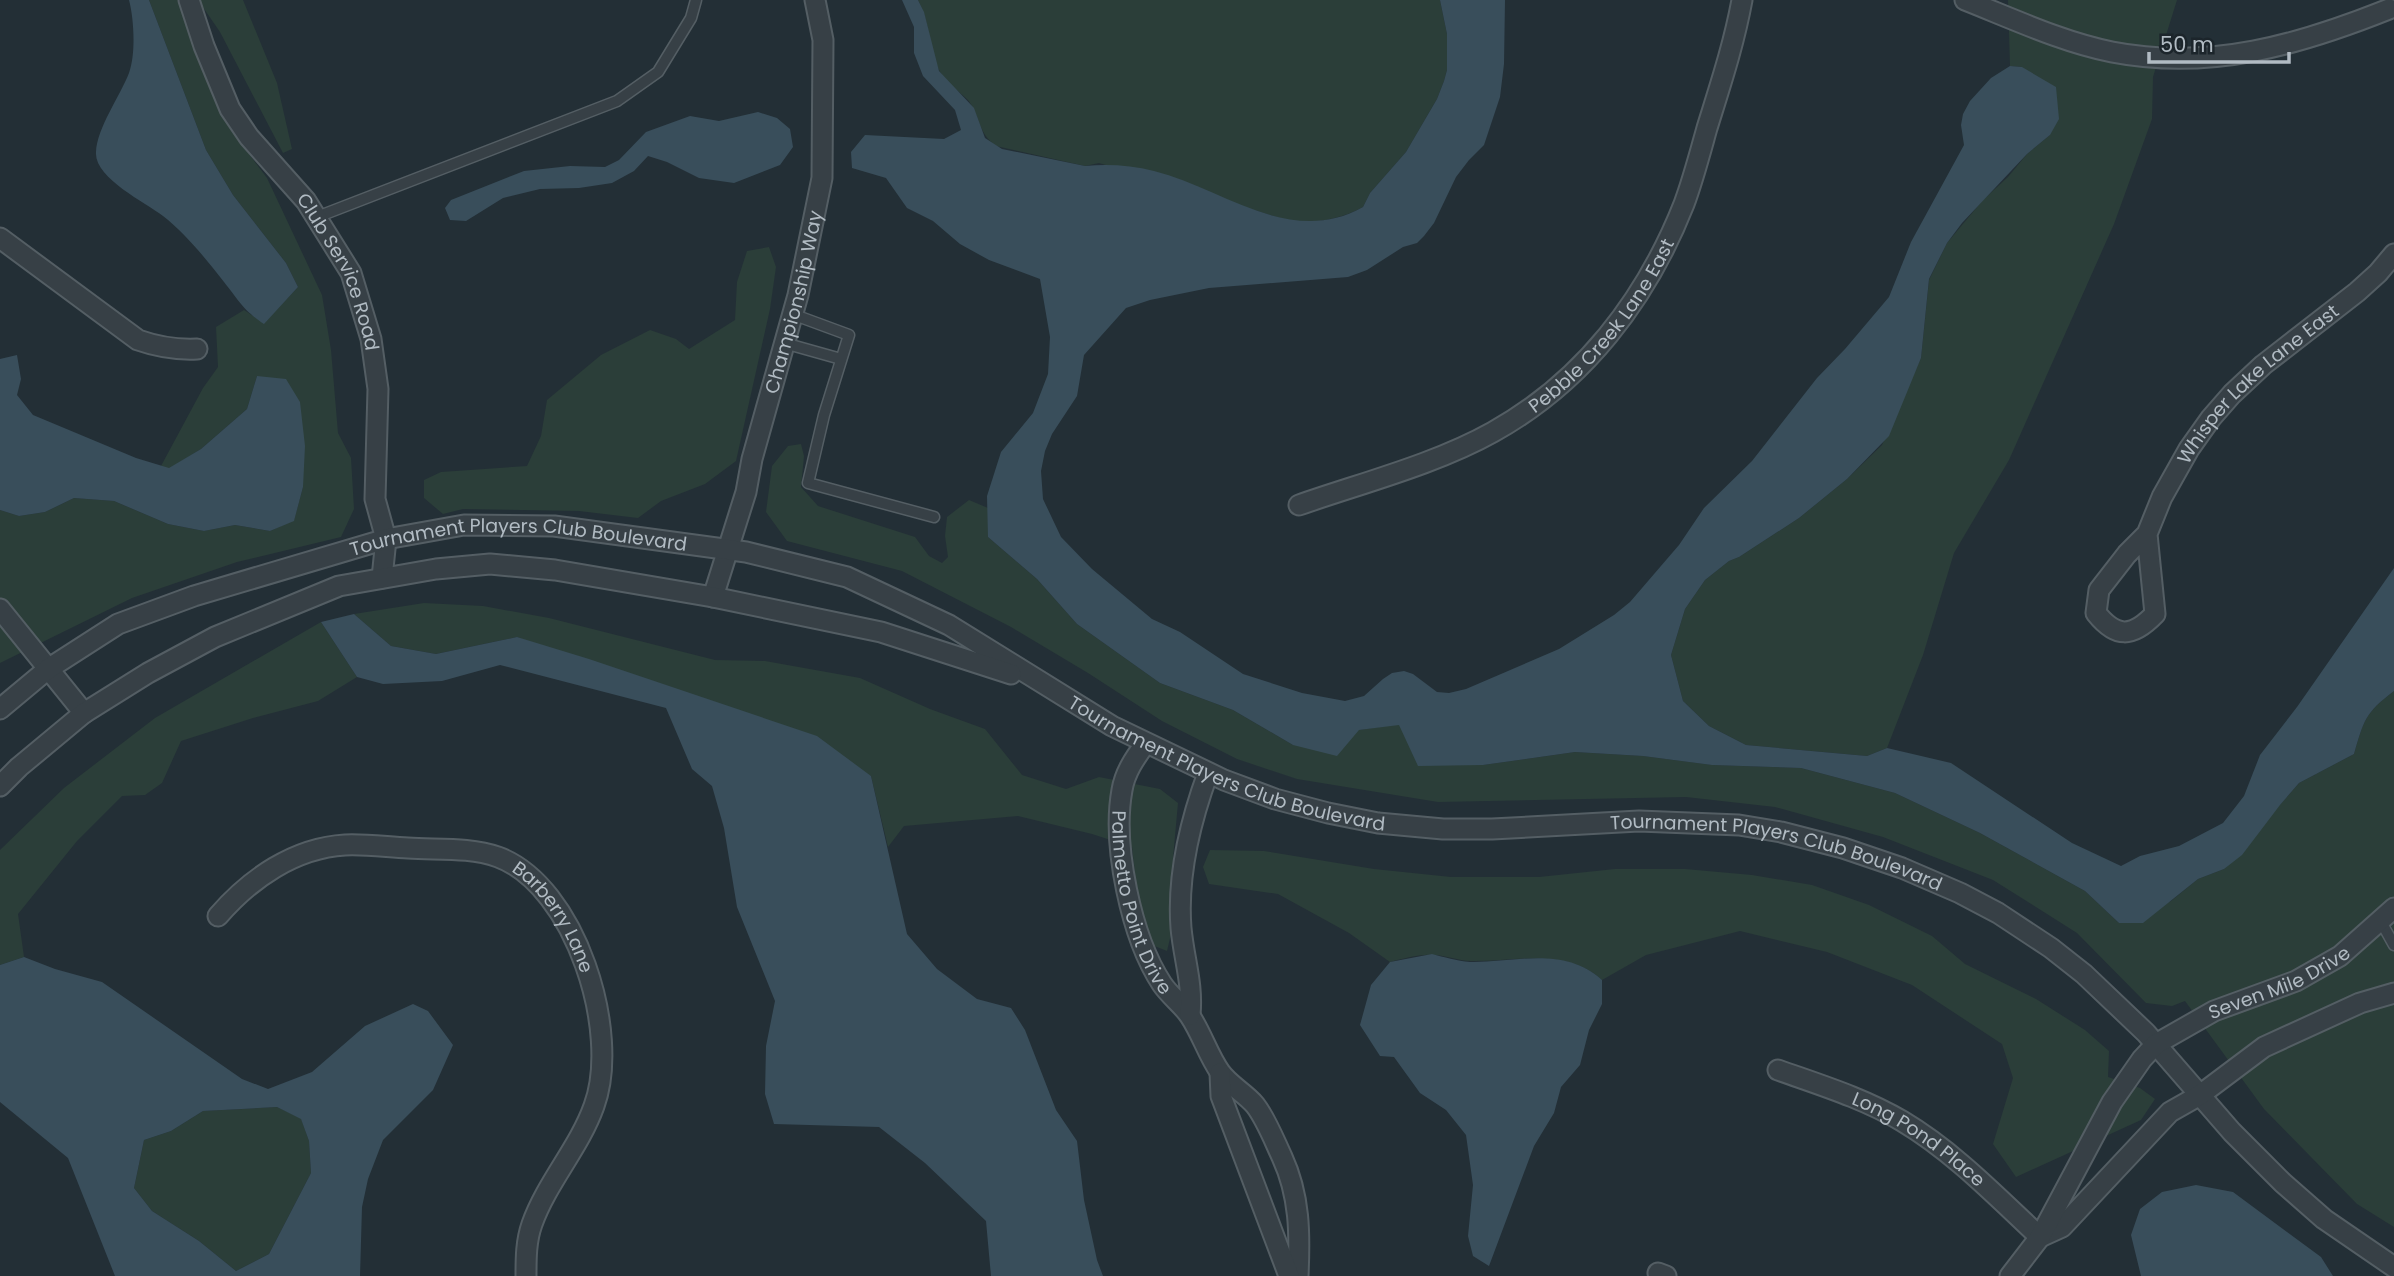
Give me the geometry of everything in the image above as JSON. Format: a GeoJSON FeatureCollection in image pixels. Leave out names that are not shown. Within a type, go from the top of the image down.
{"type":"FeatureCollection","features":[{"type":"Feature","properties":{"kind":"street","name":"Club Service Road"},"geometry":{"type":"LineString","coordinates":[[189,0],[204,46],[230,109],[249,137],[306,201],[351,273],[371,339],[378,389],[376,499],[386,539],[382,578]]}},
{"type":"Feature","properties":{"kind":"street","name":"Championship Way"},"geometry":{"type":"LineString","coordinates":[[713,597],[746,492],[752,459],[810,245],[822,178],[824,40],[815,0]]}},
{"type":"Feature","properties":{"kind":"street","name":"Pebble Creek Lane East"},"geometry":{"type":"LineString","coordinates":[[1299,505],[1447,454],[1492,433],[1532,408],[1605,341],[1651,275],[1685,202],[1728,62],[1742,0]]}},
{"type":"Feature","properties":{"kind":"street"},"geometry":{"type":"LineString","coordinates":[[1965,0],[2060,37],[2110,51],[2179,59],[2223,56],[2286,45],[2329,33],[2390,9]]}},
{"type":"Feature","properties":{"kind":"street"},"geometry":{"type":"LineString","coordinates":[[0,238],[138,340],[154,346],[180,350],[197,349]]}},
{"type":"Feature","properties":{"kind":"street","name":"Whisper Lake Lane East"},"geometry":{"type":"LineString","coordinates":[[2147,534],[2155,614],[2143,626],[2127,633],[2108,629],[2095,613],[2099,590],[2127,554],[2147,534],[2161,497],[2189,449],[2218,410],[2263,365],[2357,292],[2394,254]]}},
{"type":"Feature","properties":{"kind":"street","name":"Tournament Players Club Boulevard"},"geometry":{"type":"LineString","coordinates":[[0,709],[48,669],[118,624],[194,596],[386,539],[464,525],[554,526],[746,552],[847,577],[949,625],[1043,685],[1145,744],[1208,773],[1275,799],[1378,823],[1443,829],[1639,821],[1696,822],[1781,832],[1843,848],[1902,868],[1960,893],[1998,913],[2051,948],[2084,974],[2156,1044],[2232,1132],[2283,1183],[2324,1219],[2394,1267]]}},
{"type":"Feature","properties":{"kind":"street","name":"Tournament Players Club Boulevard"},"geometry":{"type":"LineString","coordinates":[[0,786],[84,713],[148,673],[215,637],[339,586],[490,564],[555,570],[713,597],[881,632],[1043,685]]}},
{"type":"Feature","properties":{"kind":"street"},"geometry":{"type":"LineString","coordinates":[[0,609],[84,713]]}},
{"type":"Feature","properties":{"kind":"street","name":"Palmetto Point Drive"},"geometry":{"type":"LineString","coordinates":[[1145,744],[1131,763],[1122,789],[1120,815],[1124,872],[1140,938],[1162,984],[1189,1015],[1220,1073],[1255,1105],[1283,1159],[1300,1225],[1298,1276]]}},
{"type":"Feature","properties":{"kind":"street","name":"Palmetto Point Drive"},"geometry":{"type":"LineString","coordinates":[[1189,1015],[1192,993],[1181,930],[1180,905],[1189,830],[1208,773]]}},
{"type":"Feature","properties":{"kind":"street","name":"Barberry Lane"},"geometry":{"type":"LineString","coordinates":[[218,916],[252,882],[276,866],[323,848],[345,845],[476,852],[498,857],[519,868],[536,883],[570,931],[588,973],[598,1011],[603,1059],[594,1106],[578,1141],[531,1225],[526,1248],[526,1276]]}},
{"type":"Feature","properties":{"kind":"street","name":"Seven Mile Drive"},"geometry":{"type":"LineString","coordinates":[[2156,1044],[2214,1011],[2296,981],[2340,956],[2387,914]]}},
{"type":"Feature","properties":{"kind":"street"},"geometry":{"type":"LineString","coordinates":[[2040,1237],[2062,1227],[2170,1112],[2200,1095],[2264,1047],[2360,1003],[2394,993]]}},
{"type":"Feature","properties":{"kind":"street"},"geometry":{"type":"LineString","coordinates":[[2010,1276],[2040,1237],[2112,1102],[2156,1044]]}},
{"type":"Feature","properties":{"kind":"street","name":"Long Pond Place"},"geometry":{"type":"LineString","coordinates":[[1778,1070],[1849,1094],[1916,1130],[1966,1167],[2040,1237]]}},
{"type":"Feature","properties":{"kind":"street","name":"Palmetto Point Drive"},"geometry":{"type":"LineString","coordinates":[[1220,1073],[1221,1096],[1289,1276]]}},
{"type":"Feature","properties":{"kind":"lane"},"geometry":{"type":"LineString","coordinates":[[317,217],[617,101],[657,72],[691,18],[696,0]]}},
{"type":"Feature","properties":{"kind":"lane"},"geometry":{"type":"LineString","coordinates":[[792,314],[849,335],[824,415],[808,484],[934,517]]}},
{"type":"Feature","properties":{"kind":"lane"},"geometry":{"type":"LineString","coordinates":[[783,343],[841,359]]}},
{"type":"Feature","properties":{"kind":"lane"},"geometry":{"type":"LineString","coordinates":[[2387,914],[2394,945]]}},
{"type":"Feature","properties":{"kind":"green space"},"geometry":{"type":"Polygon","coordinates":[[[149,0],[198,0],[185,18],[196,55],[228,126],[267,178],[322,295],[331,350],[338,433],[351,458],[354,509],[341,537],[237,562],[132,598],[0,663],[0,510],[19,516],[45,512],[74,498],[114,501],[168,524],[204,531],[235,525],[270,531],[294,520],[303,487],[257,376],[247,409],[201,449],[169,469],[161,466],[203,388],[218,367],[216,327],[244,310],[264,323],[298,287],[286,263],[233,195],[206,150],[149,0]]]}},
{"type":"Feature","properties":{"kind":"green space"},"geometry":{"type":"Polygon","coordinates":[[[198,0],[243,0],[277,83],[292,149],[283,153],[220,32],[198,0]]]}},
{"type":"Feature","properties":{"kind":"green space"},"geometry":{"type":"Polygon","coordinates":[[[918,0],[1440,0],[1447,34],[1447,70],[1437,99],[1406,152],[1370,193],[1363,207],[1328,220],[1290,221],[1099,163],[1085,166],[996,146],[985,135],[968,100],[939,69],[918,0]]]}},
{"type":"Feature","properties":{"kind":"green space"},"geometry":{"type":"Polygon","coordinates":[[[2008,0],[2177,0],[2153,77],[2152,119],[2114,224],[2009,460],[1954,553],[1923,655],[1887,748],[1867,756],[1746,745],[1709,726],[1683,701],[1671,655],[1685,609],[1705,580],[1729,561],[1799,518],[1847,479],[1882,445],[1921,358],[1929,280],[1947,243],[1983,200],[2008,177],[2027,154],[2050,135],[2022,67],[2010,66],[2008,0]]]}},
{"type":"Feature","properties":{"kind":"green space"},"geometry":{"type":"Polygon","coordinates":[[[769,247],[776,267],[770,309],[736,461],[705,484],[661,501],[638,518],[579,511],[463,509],[443,514],[424,498],[424,480],[441,472],[527,466],[541,436],[547,400],[601,355],[650,330],[676,339],[689,349],[735,320],[737,282],[747,251],[769,247]]]}},
{"type":"Feature","properties":{"kind":"green space"},"geometry":{"type":"Polygon","coordinates":[[[801,444],[804,456],[801,487],[818,506],[915,537],[929,556],[942,563],[948,557],[945,536],[947,517],[969,500],[988,508],[988,537],[1037,579],[1077,624],[1160,683],[1233,710],[1293,745],[1399,724],[1483,765],[1575,752],[1643,756],[1713,765],[1801,768],[1895,793],[1980,833],[2085,891],[2119,923],[2171,901],[2198,879],[2224,869],[2299,783],[2354,754],[2367,718],[2377,705],[2394,691],[2394,1227],[2357,1204],[2264,1109],[2185,1001],[2172,1006],[2146,1003],[2077,933],[1993,880],[1883,837],[1775,807],[1686,797],[1438,802],[1297,779],[1237,759],[1162,721],[1011,627],[902,571],[787,541],[766,512],[772,466],[788,446],[801,444]]]}},
{"type":"Feature","properties":{"kind":"green space"},"geometry":{"type":"Polygon","coordinates":[[[424,603],[483,606],[549,618],[715,660],[765,661],[860,678],[930,709],[985,729],[1022,775],[1066,789],[1099,777],[1160,789],[1178,803],[1173,858],[1172,930],[1167,951],[1152,945],[1139,908],[1132,847],[1018,816],[904,826],[888,847],[871,776],[517,637],[436,654],[391,646],[354,614],[424,603]]]}},
{"type":"Feature","properties":{"kind":"green space"},"geometry":{"type":"Polygon","coordinates":[[[321,622],[357,677],[318,701],[181,741],[162,783],[145,795],[122,796],[77,841],[18,914],[24,957],[0,965],[0,850],[64,788],[155,718],[321,622]]]}},
{"type":"Feature","properties":{"kind":"green space"},"geometry":{"type":"Polygon","coordinates":[[[1210,850],[1264,851],[1374,869],[1451,877],[1539,877],[1615,869],[1685,869],[1752,875],[1812,885],[1869,905],[1932,936],[1965,964],[2036,999],[2085,1030],[2109,1051],[2108,1077],[2140,1088],[2155,1099],[2141,1120],[2016,1177],[1993,1144],[2013,1078],[2002,1044],[1912,985],[1827,952],[1740,931],[1646,955],[1602,980],[1573,963],[1540,958],[1471,961],[1428,955],[1390,962],[1349,933],[1278,894],[1209,884],[1203,867],[1210,850]]]}},
{"type":"Feature","properties":{"kind":"green space"},"geometry":{"type":"Polygon","coordinates":[[[277,1107],[301,1118],[309,1141],[311,1173],[269,1254],[236,1271],[199,1241],[152,1211],[134,1188],[144,1140],[171,1131],[203,1111],[277,1107]]]}},
{"type":"Feature","properties":{"kind":"water"},"geometry":{"type":"Polygon","coordinates":[[[129,0],[149,0],[206,150],[233,195],[286,263],[298,287],[264,324],[242,305],[180,231],[112,180],[98,162],[96,152],[100,133],[129,73],[133,56],[134,36],[129,0]]]}},
{"type":"Feature","properties":{"kind":"water"},"geometry":{"type":"Polygon","coordinates":[[[902,0],[918,0],[924,12],[939,71],[974,108],[985,138],[1002,149],[1085,166],[1137,167],[1180,179],[1257,211],[1309,221],[1336,218],[1363,207],[1370,193],[1406,152],[1437,99],[1447,70],[1447,34],[1440,0],[1505,0],[1504,64],[1500,97],[1484,145],[1456,177],[1434,223],[1417,243],[1403,247],[1367,270],[1348,277],[1209,288],[1150,300],[1126,308],[1084,355],[1077,396],[1052,434],[1045,451],[1041,471],[1043,499],[1061,537],[1092,569],[1152,619],[1180,632],[1243,674],[1302,693],[1345,701],[1364,696],[1392,673],[1404,671],[1413,674],[1437,692],[1449,693],[1466,689],[1559,649],[1614,615],[1630,602],[1679,545],[1704,508],[1752,461],[1817,378],[1889,297],[1911,242],[1964,145],[1961,125],[1963,114],[1970,101],[1991,78],[2010,66],[2022,67],[2056,87],[2059,119],[2050,135],[2027,154],[1962,223],[1947,243],[1929,279],[1921,358],[1889,436],[1847,479],[1799,518],[1729,561],[1705,580],[1685,609],[1671,655],[1683,701],[1709,726],[1746,745],[1867,756],[1887,748],[1951,763],[2072,843],[2121,866],[2140,856],[2179,846],[2223,823],[2244,796],[2260,755],[2297,707],[2394,568],[2394,691],[2377,705],[2367,718],[2354,754],[2299,783],[2242,855],[2224,869],[2198,879],[2143,923],[2119,923],[2085,891],[1980,833],[1895,793],[1801,768],[1712,765],[1643,756],[1575,752],[1483,765],[1418,766],[1399,725],[1359,730],[1337,756],[1293,745],[1233,710],[1160,683],[1077,624],[1037,579],[988,537],[987,496],[1001,452],[1033,413],[1048,374],[1050,337],[1040,279],[989,260],[960,244],[933,221],[907,208],[886,178],[852,168],[851,152],[865,135],[944,139],[961,130],[955,110],[923,76],[914,53],[914,27],[902,0]]]}},
{"type":"Feature","properties":{"kind":"water"},"geometry":{"type":"Polygon","coordinates":[[[758,112],[777,118],[790,129],[793,147],[780,165],[734,183],[699,178],[648,156],[634,171],[612,183],[579,188],[540,189],[503,198],[466,221],[450,220],[445,208],[451,200],[524,171],[570,166],[605,167],[619,160],[646,132],[690,116],[719,121],[758,112]]]}},
{"type":"Feature","properties":{"kind":"water"},"geometry":{"type":"Polygon","coordinates":[[[17,355],[21,379],[17,395],[33,415],[136,458],[169,468],[201,449],[247,409],[257,376],[286,379],[300,402],[305,446],[303,487],[294,521],[270,531],[235,525],[204,531],[168,524],[114,501],[74,498],[45,512],[19,516],[0,510],[0,359],[17,355]]]}},
{"type":"Feature","properties":{"kind":"water"},"geometry":{"type":"Polygon","coordinates":[[[354,614],[391,646],[436,654],[517,637],[589,659],[817,736],[871,776],[907,934],[937,969],[977,999],[1011,1008],[1025,1030],[1056,1110],[1077,1141],[1084,1200],[1103,1276],[991,1276],[986,1221],[925,1163],[879,1127],[774,1124],[765,1094],[766,1046],[775,1001],[737,907],[724,828],[712,786],[692,769],[666,708],[500,665],[442,681],[383,684],[357,677],[321,622],[354,614]]]}},
{"type":"Feature","properties":{"kind":"water"},"geometry":{"type":"Polygon","coordinates":[[[1432,954],[1470,962],[1555,959],[1587,969],[1602,980],[1602,1004],[1589,1030],[1580,1065],[1561,1087],[1554,1113],[1534,1146],[1489,1266],[1473,1256],[1468,1236],[1473,1185],[1466,1135],[1446,1110],[1420,1093],[1394,1057],[1380,1056],[1360,1025],[1371,985],[1390,962],[1432,954]]]}},
{"type":"Feature","properties":{"kind":"water"},"geometry":{"type":"Polygon","coordinates":[[[24,957],[102,982],[242,1079],[268,1089],[312,1072],[365,1026],[413,1004],[428,1011],[453,1045],[433,1090],[383,1140],[368,1179],[362,1207],[360,1276],[115,1276],[68,1158],[0,1102],[0,965],[24,957]],[[277,1107],[203,1111],[171,1131],[144,1140],[134,1188],[152,1211],[199,1241],[236,1271],[269,1254],[311,1173],[309,1141],[301,1119],[277,1107]]]}},
{"type":"Feature","properties":{"kind":"water"},"geometry":{"type":"Polygon","coordinates":[[[2196,1185],[2233,1192],[2321,1257],[2333,1276],[2141,1276],[2131,1235],[2140,1209],[2162,1192],[2196,1185]]]}}]}
